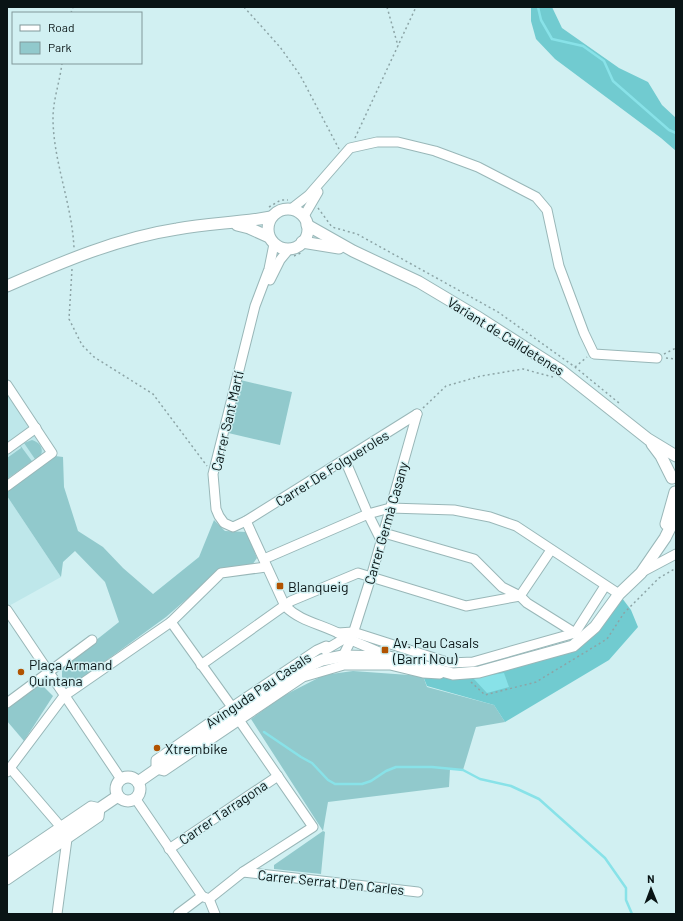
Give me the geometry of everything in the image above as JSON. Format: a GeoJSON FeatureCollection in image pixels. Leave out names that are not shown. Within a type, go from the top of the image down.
{"type":"FeatureCollection","features":[{"type":"Feature","properties":{"kind":"street"},"geometry":{"type":"LineString","coordinates":[[291,209],[309,195],[341,153],[350,148],[377,142],[391,142],[434,150],[478,167],[536,197],[547,210],[559,266],[584,333],[594,354],[657,358]]}},
{"type":"Feature","properties":{"kind":"street"},"geometry":{"type":"LineString","coordinates":[[225,223],[249,228],[288,249],[293,248],[302,242],[307,235],[305,220],[312,202],[341,153]]}},
{"type":"Feature","properties":{"kind":"street"},"geometry":{"type":"LineString","coordinates":[[7,286],[108,245],[177,229],[251,221],[271,217],[279,210],[291,209],[298,212],[305,220]]}},
{"type":"Feature","properties":{"kind":"street"},"geometry":{"type":"LineString","coordinates":[[271,217],[268,226],[272,240]]}},
{"type":"Feature","properties":{"kind":"street","name":"Variant de Calldetenes"},"geometry":{"type":"LineString","coordinates":[[305,220],[353,251],[419,282],[562,370],[648,439],[676,456]]}},
{"type":"Feature","properties":{"kind":"street","name":"Carrer Sant Martí"},"geometry":{"type":"LineString","coordinates":[[246,521],[233,527],[224,523],[219,516],[216,509],[213,474],[255,306],[269,269],[272,240]]}},
{"type":"Feature","properties":{"kind":"street","name":"Variant de Calldetenes"},"geometry":{"type":"LineString","coordinates":[[302,242],[328,245],[353,251]]}},
{"type":"Feature","properties":{"kind":"street","name":"Carrer Sant Martí"},"geometry":{"type":"LineString","coordinates":[[246,341],[262,294],[280,260],[288,249]]}},
{"type":"Feature","properties":{"kind":"street"},"geometry":{"type":"LineString","coordinates":[[7,385],[52,453],[7,486]]}},
{"type":"Feature","properties":{"kind":"street","name":"Carrer De Folgueroles"},"geometry":{"type":"LineString","coordinates":[[246,521],[418,414]]}},
{"type":"Feature","properties":{"kind":"street","name":"Carrer Germà Casany"},"geometry":{"type":"LineString","coordinates":[[352,636],[383,537],[390,508],[418,414]]}},
{"type":"Feature","properties":{"kind":"street"},"geometry":{"type":"LineString","coordinates":[[7,449],[36,428]]}},
{"type":"Feature","properties":{"kind":"street","name":"Variant de Calldetenes"},"geometry":{"type":"LineString","coordinates":[[648,439],[674,473],[675,493],[669,520],[658,541],[654,554]]}},
{"type":"Feature","properties":{"kind":"street"},"geometry":{"type":"LineString","coordinates":[[345,460],[368,514],[383,537],[474,559],[502,587],[520,596],[527,603],[575,633]]}},
{"type":"Feature","properties":{"kind":"street"},"geometry":{"type":"LineString","coordinates":[[60,826],[9,771],[64,696],[172,622],[221,573],[265,563],[368,514],[390,508],[454,510],[490,517],[516,526],[619,594]]}},
{"type":"Feature","properties":{"kind":"street","name":"Variant de Calldetenes"},"geometry":{"type":"LineString","coordinates":[[453,674],[479,672],[572,646],[595,627],[619,594],[640,573],[654,554],[676,516]]}},
{"type":"Feature","properties":{"kind":"street"},"geometry":{"type":"LineString","coordinates":[[246,521],[285,606],[295,616],[338,633],[450,663],[473,662],[575,633],[605,586]]}},
{"type":"Feature","properties":{"kind":"street"},"geometry":{"type":"LineString","coordinates":[[201,665],[291,601],[358,573],[466,606],[520,596],[551,550]]}},
{"type":"Feature","properties":{"kind":"street"},"geometry":{"type":"LineString","coordinates":[[640,573],[676,554]]}},
{"type":"Feature","properties":{"kind":"street"},"geometry":{"type":"LineString","coordinates":[[7,610],[48,673],[121,779]]}},
{"type":"Feature","properties":{"kind":"street"},"geometry":{"type":"LineString","coordinates":[[172,622],[201,665],[232,706]]}},
{"type":"Feature","properties":{"kind":"street"},"geometry":{"type":"LineString","coordinates":[[338,633],[333,645],[343,656],[352,636]]}},
{"type":"Feature","properties":{"kind":"street","name":"Avinguda Pau Casals"},"geometry":{"type":"LineString","coordinates":[[138,782],[333,645],[352,636],[390,657],[453,674]]}},
{"type":"Feature","properties":{"kind":"street"},"geometry":{"type":"LineString","coordinates":[[7,703],[92,640]]}},
{"type":"Feature","properties":{"kind":"street","name":"Avinguda Pau Casals"},"geometry":{"type":"LineString","coordinates":[[156,769],[156,760],[232,706],[317,650],[333,645]]}},
{"type":"Feature","properties":{"kind":"street","name":"Avinguda Pau Casals"},"geometry":{"type":"LineString","coordinates":[[298,671],[322,660],[343,656],[390,657]]}},
{"type":"Feature","properties":{"kind":"street","name":"Avinguda Pau Casals"},"geometry":{"type":"LineString","coordinates":[[156,769],[164,771],[303,677],[344,665],[390,665],[423,673],[453,674]]}},
{"type":"Feature","properties":{"kind":"street"},"geometry":{"type":"LineString","coordinates":[[178,914],[188,911],[243,872],[313,827],[239,720]]}},
{"type":"Feature","properties":{"kind":"street","name":"Carrer Tarragona"},"geometry":{"type":"LineString","coordinates":[[169,849],[278,776]]}},
{"type":"Feature","properties":{"kind":"street"},"geometry":{"type":"LineString","coordinates":[[127,777],[133,778],[138,782],[140,787],[139,794],[135,798],[129,801],[123,800],[118,796],[116,790],[117,784],[121,779],[127,777]]}},
{"type":"Feature","properties":{"kind":"street"},"geometry":{"type":"LineString","coordinates":[[7,871],[118,796]]}},
{"type":"Feature","properties":{"kind":"street"},"geometry":{"type":"LineString","coordinates":[[135,798],[169,849],[206,898],[215,914]]}},
{"type":"Feature","properties":{"kind":"street"},"geometry":{"type":"LineString","coordinates":[[7,863],[91,806],[100,808]]}},
{"type":"Feature","properties":{"kind":"street"},"geometry":{"type":"LineString","coordinates":[[7,880],[99,817],[100,808]]}},
{"type":"Feature","properties":{"kind":"street"},"geometry":{"type":"LineString","coordinates":[[57,914],[67,839]]}},
{"type":"Feature","properties":{"kind":"street","name":"Carrer Serrat D'en Carles"},"geometry":{"type":"LineString","coordinates":[[243,872],[418,892]]}},
{"type":"Feature","properties":{"kind":"path"},"geometry":{"type":"LineString","coordinates":[[244,7],[280,47],[300,75],[341,153]]}},
{"type":"Feature","properties":{"kind":"path"},"geometry":{"type":"LineString","coordinates":[[387,7],[398,46]]}},
{"type":"Feature","properties":{"kind":"path"},"geometry":{"type":"LineString","coordinates":[[350,148],[416,7]]}},
{"type":"Feature","properties":{"kind":"path"},"geometry":{"type":"LineString","coordinates":[[62,64],[52,116],[55,144],[68,199],[74,247],[69,319],[82,346],[94,357],[153,394],[213,474]]}},
{"type":"Feature","properties":{"kind":"path"},"geometry":{"type":"LineString","coordinates":[[312,202],[332,227],[357,234],[498,312],[575,367],[624,407]]}},
{"type":"Feature","properties":{"kind":"path"},"geometry":{"type":"LineString","coordinates":[[657,358],[676,348]]}},
{"type":"Feature","properties":{"kind":"path"},"geometry":{"type":"LineString","coordinates":[[575,367],[582,359],[594,354]]}},
{"type":"Feature","properties":{"kind":"path"},"geometry":{"type":"LineString","coordinates":[[657,358],[676,359]]}},
{"type":"Feature","properties":{"kind":"path"},"geometry":{"type":"LineString","coordinates":[[418,414],[446,386],[481,376],[523,369],[554,378]]}},
{"type":"Feature","properties":{"kind":"shaded area"},"geometry":{"type":"Polygon","coordinates":[[[531,7],[552,7],[562,28],[619,68],[648,82],[662,105],[676,118],[676,151],[661,138],[555,59],[536,39],[531,21],[531,7]]]}},
{"type":"Feature","properties":{"kind":"shaded area"},"geometry":{"type":"Polygon","coordinates":[[[7,381],[52,453],[7,486],[7,381]]]}},
{"type":"Feature","properties":{"kind":"shaded area"},"geometry":{"type":"Polygon","coordinates":[[[7,496],[61,577],[7,607],[7,496]]]}},
{"type":"Feature","properties":{"kind":"shaded area"},"geometry":{"type":"Polygon","coordinates":[[[619,594],[631,610],[638,627],[609,660],[505,722],[494,705],[427,686],[423,676],[479,672],[573,646],[619,594]]]}},
{"type":"Feature","properties":{"kind":"shaded area"},"geometry":{"type":"Polygon","coordinates":[[[504,673],[509,687],[487,693],[473,678],[504,673]]]}},
{"type":"Feature","properties":{"kind":"green space"},"geometry":{"type":"Polygon","coordinates":[[[236,379],[292,392],[280,445],[224,432],[236,379]]]}},
{"type":"Feature","properties":{"kind":"green space"},"geometry":{"type":"Polygon","coordinates":[[[32,440],[39,444],[42,449],[41,455],[37,462],[24,443],[32,440]]]}},
{"type":"Feature","properties":{"kind":"green space"},"geometry":{"type":"Polygon","coordinates":[[[20,445],[34,464],[31,462],[7,479],[7,458],[21,448],[20,445]]]}},
{"type":"Feature","properties":{"kind":"green space"},"geometry":{"type":"Polygon","coordinates":[[[55,456],[63,457],[64,487],[78,531],[103,547],[123,568],[153,594],[199,557],[214,520],[225,531],[247,532],[257,558],[252,565],[219,571],[166,617],[78,681],[69,683],[62,677],[62,667],[119,622],[105,582],[75,551],[63,562],[61,577],[7,496],[7,491],[55,456]]]}},
{"type":"Feature","properties":{"kind":"green space"},"geometry":{"type":"Polygon","coordinates":[[[353,671],[423,676],[427,687],[494,705],[505,722],[476,727],[463,770],[450,769],[449,787],[328,802],[323,831],[251,719],[283,696],[324,675],[353,671]]]}},
{"type":"Feature","properties":{"kind":"green space"},"geometry":{"type":"Polygon","coordinates":[[[41,684],[53,696],[24,741],[7,721],[7,709],[41,684]]]}},
{"type":"Feature","properties":{"kind":"green space"},"geometry":{"type":"Polygon","coordinates":[[[323,831],[325,832],[321,874],[274,869],[274,865],[323,831]]]}},
{"type":"Feature","properties":{"kind":"waterway"},"geometry":{"type":"LineString","coordinates":[[538,7],[541,20],[552,39],[583,46],[604,61],[613,81],[669,130],[676,133]]}},
{"type":"Feature","properties":{"kind":"waterway"},"geometry":{"type":"LineString","coordinates":[[264,732],[312,763],[328,780],[335,784],[362,784],[371,781],[386,771],[396,767],[432,767],[463,770],[480,779],[511,786],[539,799],[605,858],[626,888],[626,900],[632,914]]}},
{"type":"Feature","properties":{"kind":"place","name":"Blanqueig"},"geometry":{"type":"Point","coordinates":[280,586]}},
{"type":"Feature","properties":{"kind":"place","name":"Av. Pau Casals (Barri Nou)"},"geometry":{"type":"Point","coordinates":[385,650]}},
{"type":"Feature","properties":{"kind":"place","name":"Plaça Armand Quintana"},"geometry":{"type":"Point","coordinates":[21,672]}},
{"type":"Feature","properties":{"kind":"place","name":"Xtrembike"},"geometry":{"type":"Point","coordinates":[157,748]}}]}
